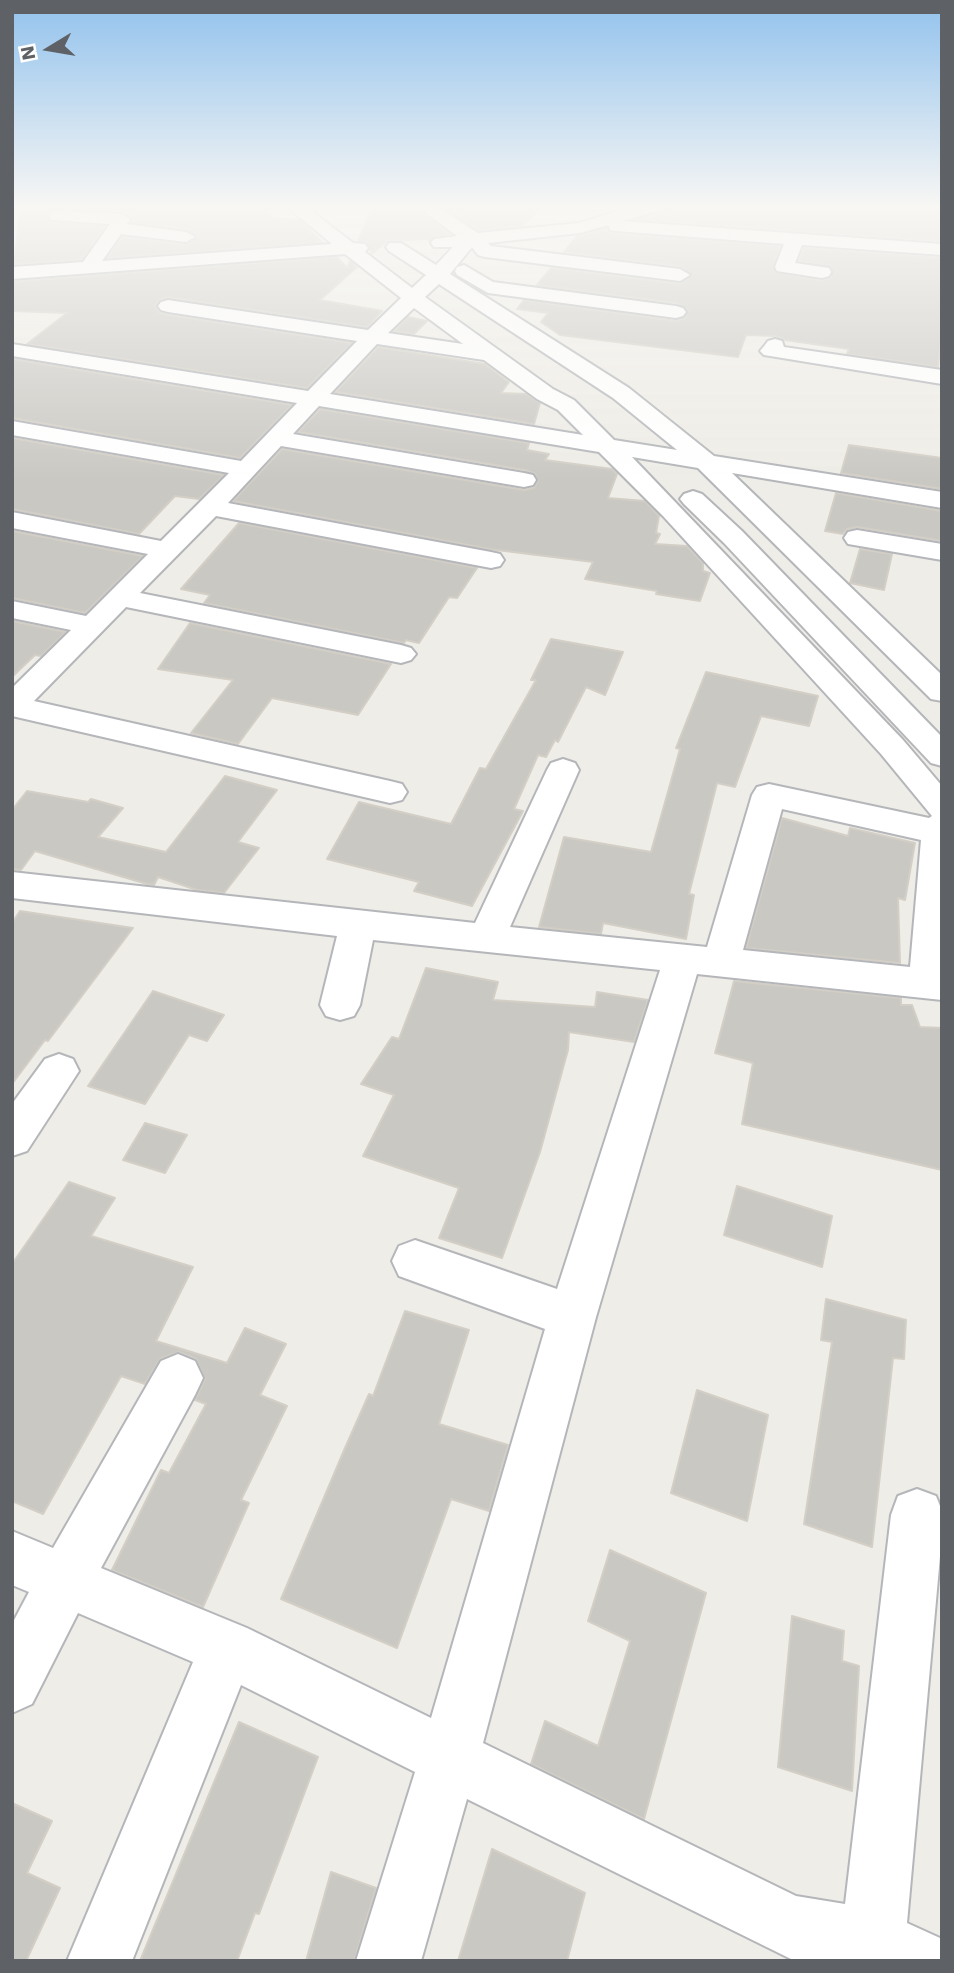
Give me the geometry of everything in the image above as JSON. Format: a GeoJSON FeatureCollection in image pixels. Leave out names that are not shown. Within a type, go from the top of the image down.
{"type":"FeatureCollection","features":[{"type":"Feature","properties":{"kind":"street"},"geometry":{"type":"LineString","coordinates":[[12,706],[210,508],[413,297]]}},
{"type":"Feature","properties":{"kind":"street"},"geometry":{"type":"LineString","coordinates":[[12,885],[485,939],[935,985],[941,822],[892,747],[672,511],[566,405],[545,394],[493,354],[444,297]]}},
{"type":"Feature","properties":{"kind":"street"},"geometry":{"type":"LineString","coordinates":[[451,297],[564,384],[643,451],[733,537],[942,756]]}},
{"type":"Feature","properties":{"kind":"street"},"geometry":{"type":"LineString","coordinates":[[457,297],[621,393],[705,461],[942,692]]}},
{"type":"Feature","properties":{"kind":"street"},"geometry":{"type":"LineString","coordinates":[[564,297],[676,312]]}},
{"type":"Feature","properties":{"kind":"street"},"geometry":{"type":"LineString","coordinates":[[168,306],[493,354]]}},
{"type":"Feature","properties":{"kind":"street"},"geometry":{"type":"LineString","coordinates":[[775,345],[771,351],[942,377]]}},
{"type":"Feature","properties":{"kind":"street"},"geometry":{"type":"LineString","coordinates":[[12,350],[942,500]]}},
{"type":"Feature","properties":{"kind":"street"},"geometry":{"type":"LineString","coordinates":[[12,428],[246,469]]}},
{"type":"Feature","properties":{"kind":"street"},"geometry":{"type":"LineString","coordinates":[[276,438],[524,480]]}},
{"type":"Feature","properties":{"kind":"street"},"geometry":{"type":"LineString","coordinates":[[210,508],[491,560]]}},
{"type":"Feature","properties":{"kind":"street"},"geometry":{"type":"LineString","coordinates":[[12,520],[168,550]]}},
{"type":"Feature","properties":{"kind":"street"},"geometry":{"type":"LineString","coordinates":[[857,538],[942,552]]}},
{"type":"Feature","properties":{"kind":"street"},"geometry":{"type":"LineString","coordinates":[[121,598],[401,654]]}},
{"type":"Feature","properties":{"kind":"street"},"geometry":{"type":"LineString","coordinates":[[12,609],[93,626]]}},
{"type":"Feature","properties":{"kind":"street"},"geometry":{"type":"LineString","coordinates":[[12,706],[390,792]]}},
{"type":"Feature","properties":{"kind":"street"},"geometry":{"type":"LineString","coordinates":[[485,939],[563,770]]}},
{"type":"Feature","properties":{"kind":"street"},"geometry":{"type":"LineString","coordinates":[[388,1961],[449,1759],[572,1317],[702,961],[769,794],[941,822]]}},
{"type":"Feature","properties":{"kind":"street"},"geometry":{"type":"LineString","coordinates":[[340,1005],[358,925]]}},
{"type":"Feature","properties":{"kind":"street"},"geometry":{"type":"LineString","coordinates":[[12,1138],[59,1071]]}},
{"type":"Feature","properties":{"kind":"street"},"geometry":{"type":"LineString","coordinates":[[415,1261],[572,1317]]}},
{"type":"Feature","properties":{"kind":"street"},"geometry":{"type":"LineString","coordinates":[[12,1684],[65,1580],[178,1378]]}},
{"type":"Feature","properties":{"kind":"street"},"geometry":{"type":"LineString","coordinates":[[12,1558],[227,1647],[449,1759],[789,1944],[895,1951],[917,1515]]}},
{"type":"Feature","properties":{"kind":"street"},"geometry":{"type":"LineString","coordinates":[[99,1961],[227,1647]]}},
{"type":"Feature","properties":{"kind":"building"},"geometry":{"type":"Polygon","coordinates":[[[12,297],[168,297],[160,299],[155,306],[159,312],[168,315],[352,343],[307,388],[27,344],[67,313],[12,311],[12,297]]]}},
{"type":"Feature","properties":{"kind":"building"},"geometry":{"type":"Polygon","coordinates":[[[168,297],[323,297],[320,300],[382,311],[367,327],[168,297]]]}},
{"type":"Feature","properties":{"kind":"building"},"geometry":{"type":"Polygon","coordinates":[[[631,297],[942,297],[938,367],[847,354],[849,349],[785,340],[776,336],[746,335],[738,357],[560,335],[541,322],[548,313],[517,309],[524,300],[676,321],[685,318],[688,310],[677,303],[631,297]]]}},
{"type":"Feature","properties":{"kind":"building"},"geometry":{"type":"Polygon","coordinates":[[[408,317],[427,321],[414,334],[394,331],[408,317]]]}},
{"type":"Feature","properties":{"kind":"building"},"geometry":{"type":"Polygon","coordinates":[[[378,347],[485,364],[509,382],[501,393],[526,394],[540,403],[534,424],[335,392],[378,347]]]}},
{"type":"Feature","properties":{"kind":"building"},"geometry":{"type":"Polygon","coordinates":[[[12,359],[292,405],[240,458],[12,418],[12,359]]]}},
{"type":"Feature","properties":{"kind":"building"},"geometry":{"type":"Polygon","coordinates":[[[320,409],[529,443],[527,450],[549,454],[545,460],[612,469],[617,474],[608,498],[645,501],[659,516],[656,533],[660,534],[655,544],[687,546],[703,563],[703,571],[710,573],[700,601],[585,579],[593,562],[489,549],[233,501],[282,449],[524,490],[534,488],[538,481],[535,474],[525,470],[298,432],[320,409]]]}},
{"type":"Feature","properties":{"kind":"building"},"geometry":{"type":"Polygon","coordinates":[[[12,438],[224,475],[199,499],[175,496],[139,534],[12,509],[12,438]]]}},
{"type":"Feature","properties":{"kind":"building"},"geometry":{"type":"Polygon","coordinates":[[[849,445],[942,458],[942,489],[841,473],[849,445]]]}},
{"type":"Feature","properties":{"kind":"building"},"geometry":{"type":"Polygon","coordinates":[[[836,493],[942,511],[942,541],[857,527],[847,529],[843,534],[825,531],[836,493]]]}},
{"type":"Feature","properties":{"kind":"building"},"geometry":{"type":"Polygon","coordinates":[[[239,523],[477,568],[457,598],[449,597],[419,643],[406,640],[404,643],[204,603],[210,595],[181,589],[239,523]]]}},
{"type":"Feature","properties":{"kind":"building"},"geometry":{"type":"Polygon","coordinates":[[[12,531],[143,556],[85,613],[12,598],[12,531]]]}},
{"type":"Feature","properties":{"kind":"building"},"geometry":{"type":"Polygon","coordinates":[[[860,549],[892,554],[884,590],[850,583],[860,549]]]}},
{"type":"Feature","properties":{"kind":"building"},"geometry":{"type":"Polygon","coordinates":[[[12,621],[66,632],[41,656],[35,655],[12,677],[12,621]]]}},
{"type":"Feature","properties":{"kind":"building"},"geometry":{"type":"Polygon","coordinates":[[[190,623],[391,664],[358,715],[272,698],[238,744],[191,733],[233,680],[158,669],[190,623]]]}},
{"type":"Feature","properties":{"kind":"building"},"geometry":{"type":"Polygon","coordinates":[[[551,639],[623,652],[605,695],[586,687],[558,742],[555,740],[546,757],[538,755],[514,809],[523,811],[472,906],[414,891],[419,882],[327,859],[359,802],[451,824],[480,768],[486,769],[536,680],[531,680],[551,639]]]}},
{"type":"Feature","properties":{"kind":"building"},"geometry":{"type":"Polygon","coordinates":[[[706,672],[818,696],[809,726],[761,716],[735,787],[717,783],[689,894],[694,895],[686,939],[603,923],[601,934],[539,927],[564,837],[651,852],[680,749],[676,748],[706,672]]]}},
{"type":"Feature","properties":{"kind":"building"},"geometry":{"type":"Polygon","coordinates":[[[225,776],[277,790],[238,842],[259,848],[224,893],[197,890],[158,877],[154,885],[147,884],[35,851],[21,870],[12,869],[12,810],[27,791],[88,802],[91,799],[123,808],[98,837],[166,852],[225,776]]]}},
{"type":"Feature","properties":{"kind":"building"},"geometry":{"type":"Polygon","coordinates":[[[782,818],[848,836],[850,828],[915,843],[905,900],[898,898],[900,963],[746,948],[782,818]]]}},
{"type":"Feature","properties":{"kind":"building"},"geometry":{"type":"Polygon","coordinates":[[[20,911],[133,928],[12,1084],[12,923],[20,911]]]}},
{"type":"Feature","properties":{"kind":"building"},"geometry":{"type":"Polygon","coordinates":[[[426,968],[498,982],[493,1000],[595,1007],[597,992],[648,1000],[634,1042],[569,1032],[568,1050],[540,1152],[502,1258],[439,1238],[459,1188],[363,1156],[394,1095],[361,1084],[392,1037],[399,1039],[426,968]]]}},
{"type":"Feature","properties":{"kind":"building"},"geometry":{"type":"Polygon","coordinates":[[[734,981],[901,998],[901,1005],[912,1005],[920,1027],[942,1028],[942,1170],[742,1124],[753,1063],[715,1053],[734,981]]]}},
{"type":"Feature","properties":{"kind":"building"},"geometry":{"type":"Polygon","coordinates":[[[153,991],[224,1015],[207,1041],[189,1035],[145,1104],[88,1086],[153,991]]]}},
{"type":"Feature","properties":{"kind":"building"},"geometry":{"type":"Polygon","coordinates":[[[145,1123],[187,1135],[165,1173],[123,1160],[145,1123]]]}},
{"type":"Feature","properties":{"kind":"building"},"geometry":{"type":"Polygon","coordinates":[[[69,1182],[115,1198],[91,1236],[193,1267],[156,1341],[227,1363],[245,1328],[286,1344],[260,1395],[287,1406],[241,1500],[249,1503],[203,1607],[112,1570],[161,1470],[169,1473],[206,1404],[195,1400],[205,1379],[196,1359],[179,1352],[160,1359],[145,1384],[121,1376],[43,1514],[12,1501],[12,1264],[69,1182]]]}},
{"type":"Feature","properties":{"kind":"building"},"geometry":{"type":"Polygon","coordinates":[[[737,1186],[832,1216],[822,1267],[724,1235],[737,1186]]]}},
{"type":"Feature","properties":{"kind":"building"},"geometry":{"type":"Polygon","coordinates":[[[826,1299],[906,1320],[904,1359],[893,1358],[872,1547],[804,1524],[832,1342],[821,1340],[826,1299]]]}},
{"type":"Feature","properties":{"kind":"building"},"geometry":{"type":"Polygon","coordinates":[[[405,1311],[469,1330],[439,1424],[508,1445],[489,1511],[451,1499],[397,1648],[281,1599],[369,1394],[373,1396],[405,1311]]]}},
{"type":"Feature","properties":{"kind":"building"},"geometry":{"type":"Polygon","coordinates":[[[697,1390],[768,1415],[747,1521],[671,1493],[697,1390]]]}},
{"type":"Feature","properties":{"kind":"building"},"geometry":{"type":"Polygon","coordinates":[[[610,1550],[706,1593],[644,1819],[531,1764],[545,1721],[598,1746],[630,1641],[588,1621],[610,1550]]]}},
{"type":"Feature","properties":{"kind":"building"},"geometry":{"type":"Polygon","coordinates":[[[792,1616],[844,1631],[842,1661],[859,1666],[852,1791],[778,1767],[792,1616]]]}},
{"type":"Feature","properties":{"kind":"building"},"geometry":{"type":"Polygon","coordinates":[[[239,1722],[318,1757],[259,1914],[255,1913],[237,1961],[140,1961],[239,1722]]]}},
{"type":"Feature","properties":{"kind":"building"},"geometry":{"type":"Polygon","coordinates":[[[12,1803],[52,1821],[27,1873],[60,1888],[26,1961],[12,1961],[12,1803]]]}},
{"type":"Feature","properties":{"kind":"building"},"geometry":{"type":"Polygon","coordinates":[[[492,1849],[585,1893],[567,1961],[458,1961],[492,1849]]]}},
{"type":"Feature","properties":{"kind":"building"},"geometry":{"type":"Polygon","coordinates":[[[331,1872],[376,1888],[354,1961],[306,1961],[331,1872]]]}}]}
